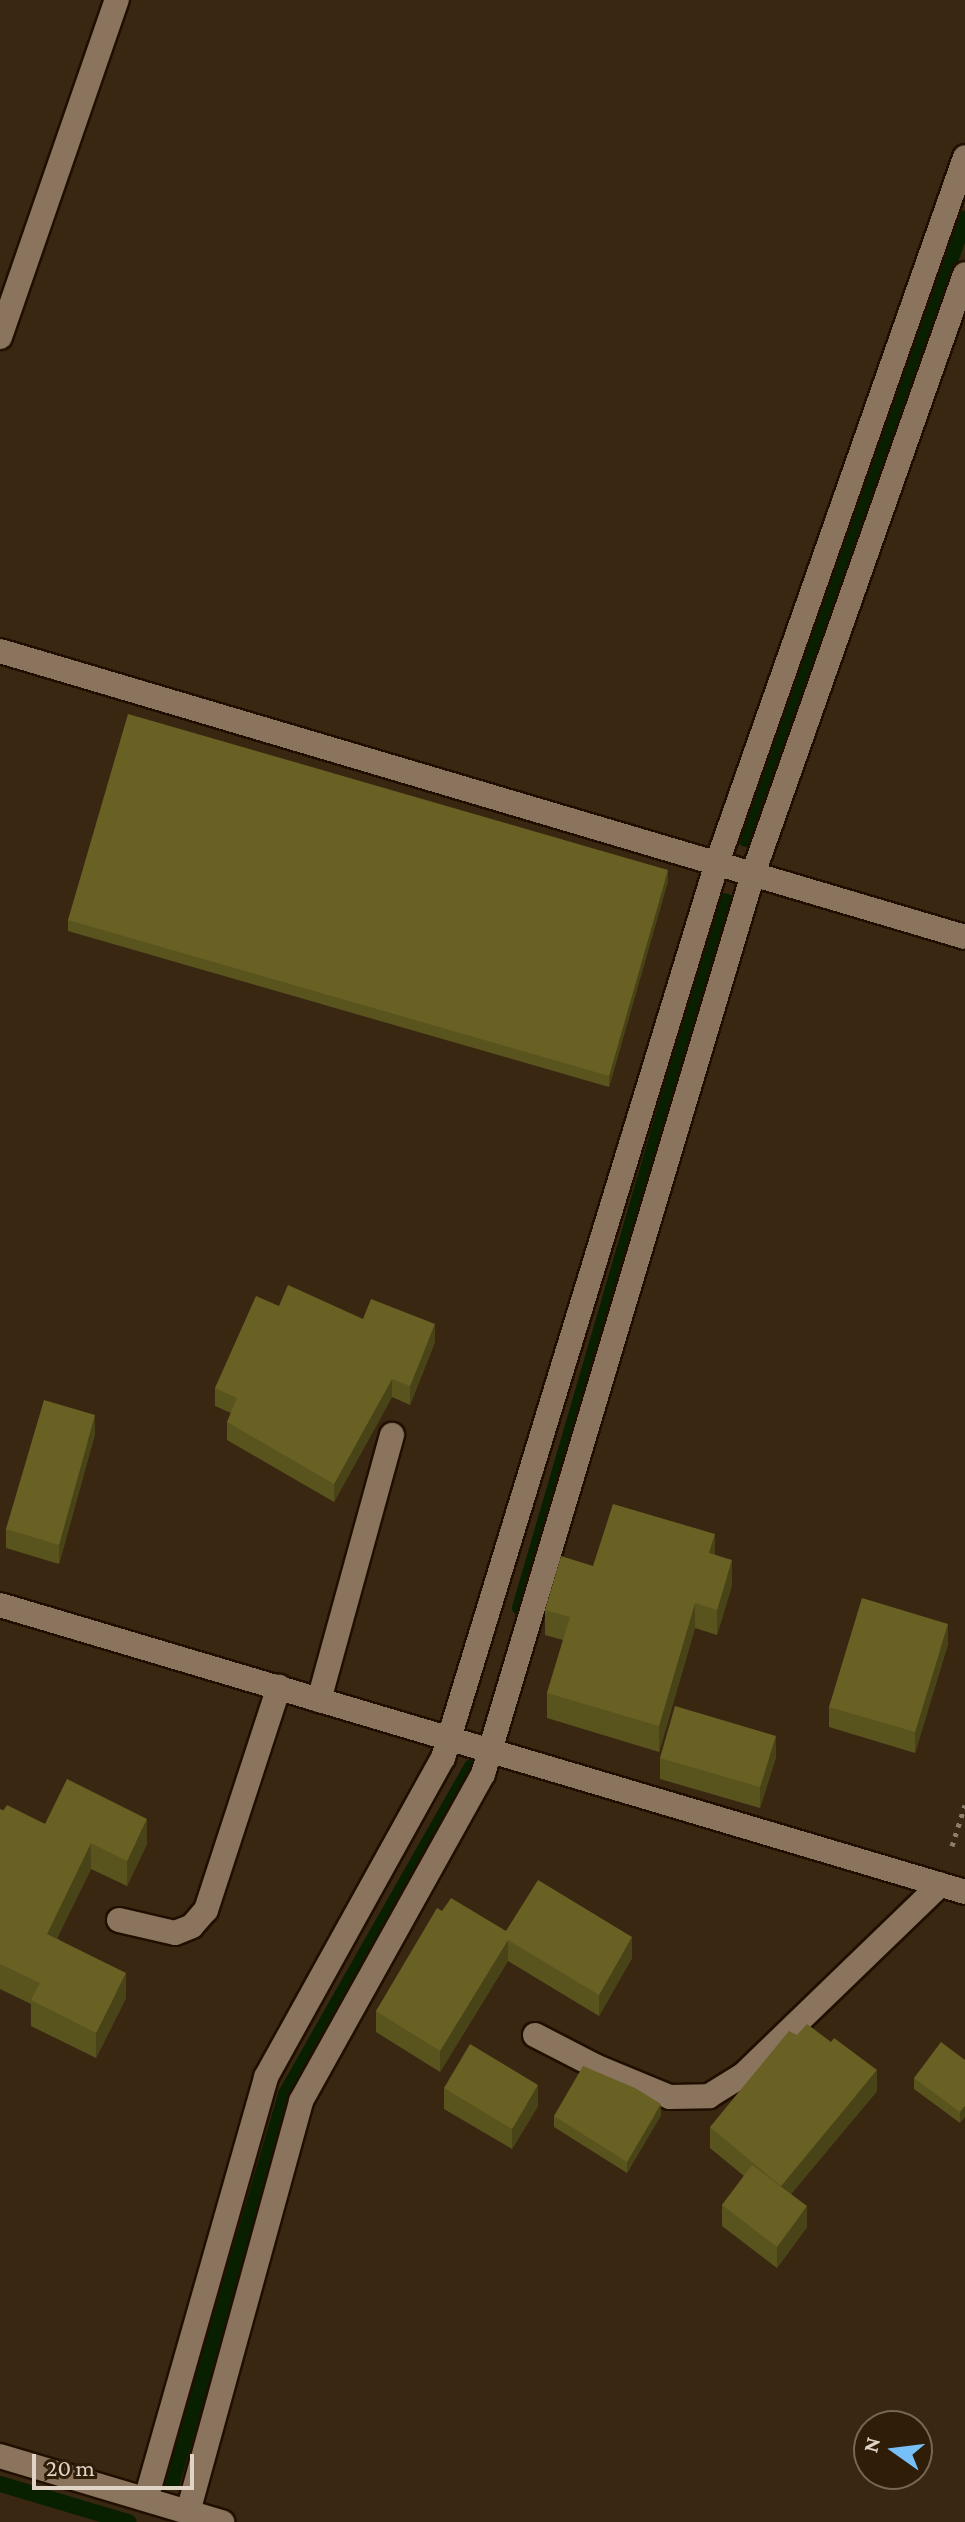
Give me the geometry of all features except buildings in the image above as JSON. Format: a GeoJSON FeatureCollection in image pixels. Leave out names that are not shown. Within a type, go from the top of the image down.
{"type":"FeatureCollection","features":[{"type":"Feature","properties":{"kind":"street"},"geometry":{"type":"LineString","coordinates":[[0,337],[117,0]]}},
{"type":"Feature","properties":{"kind":"street"},"geometry":{"type":"LineString","coordinates":[[165,2510],[266,2077],[443,1758],[717,863],[965,157]]}},
{"type":"Feature","properties":{"kind":"street"},"geometry":{"type":"LineString","coordinates":[[165,2510],[301,2101],[483,1774],[753,874],[965,274]]}},
{"type":"Feature","properties":{"kind":"street"},"geometry":{"type":"LineString","coordinates":[[0,651],[965,937]]}},
{"type":"Feature","properties":{"kind":"street"},"geometry":{"type":"LineString","coordinates":[[319,1700],[392,1435]]}},
{"type":"Feature","properties":{"kind":"street"},"geometry":{"type":"LineString","coordinates":[[0,1605],[965,1892]]}},
{"type":"Feature","properties":{"kind":"street"},"geometry":{"type":"LineString","coordinates":[[119,1920],[175,1933],[192,1926],[206,1910],[279,1687]]}},
{"type":"Feature","properties":{"kind":"street"},"geometry":{"type":"LineString","coordinates":[[535,2035],[595,2066],[670,2097],[709,2096],[743,2075],[940,1885]]}},
{"type":"Feature","properties":{"kind":"street"},"geometry":{"type":"LineString","coordinates":[[0,2456],[165,2510],[222,2522]]}},
{"type":"Feature","properties":{"kind":"waterway"},"geometry":{"type":"LineString","coordinates":[[746,839],[965,218]]}},
{"type":"Feature","properties":{"kind":"waterway"},"geometry":{"type":"LineString","coordinates":[[520,1608],[726,901]]}},
{"type":"Feature","properties":{"kind":"waterway"},"geometry":{"type":"LineString","coordinates":[[172,2482],[286,2094],[472,1767]]}},
{"type":"Feature","properties":{"kind":"waterway"},"geometry":{"type":"LineString","coordinates":[[0,2484],[128,2522]]}}]}
